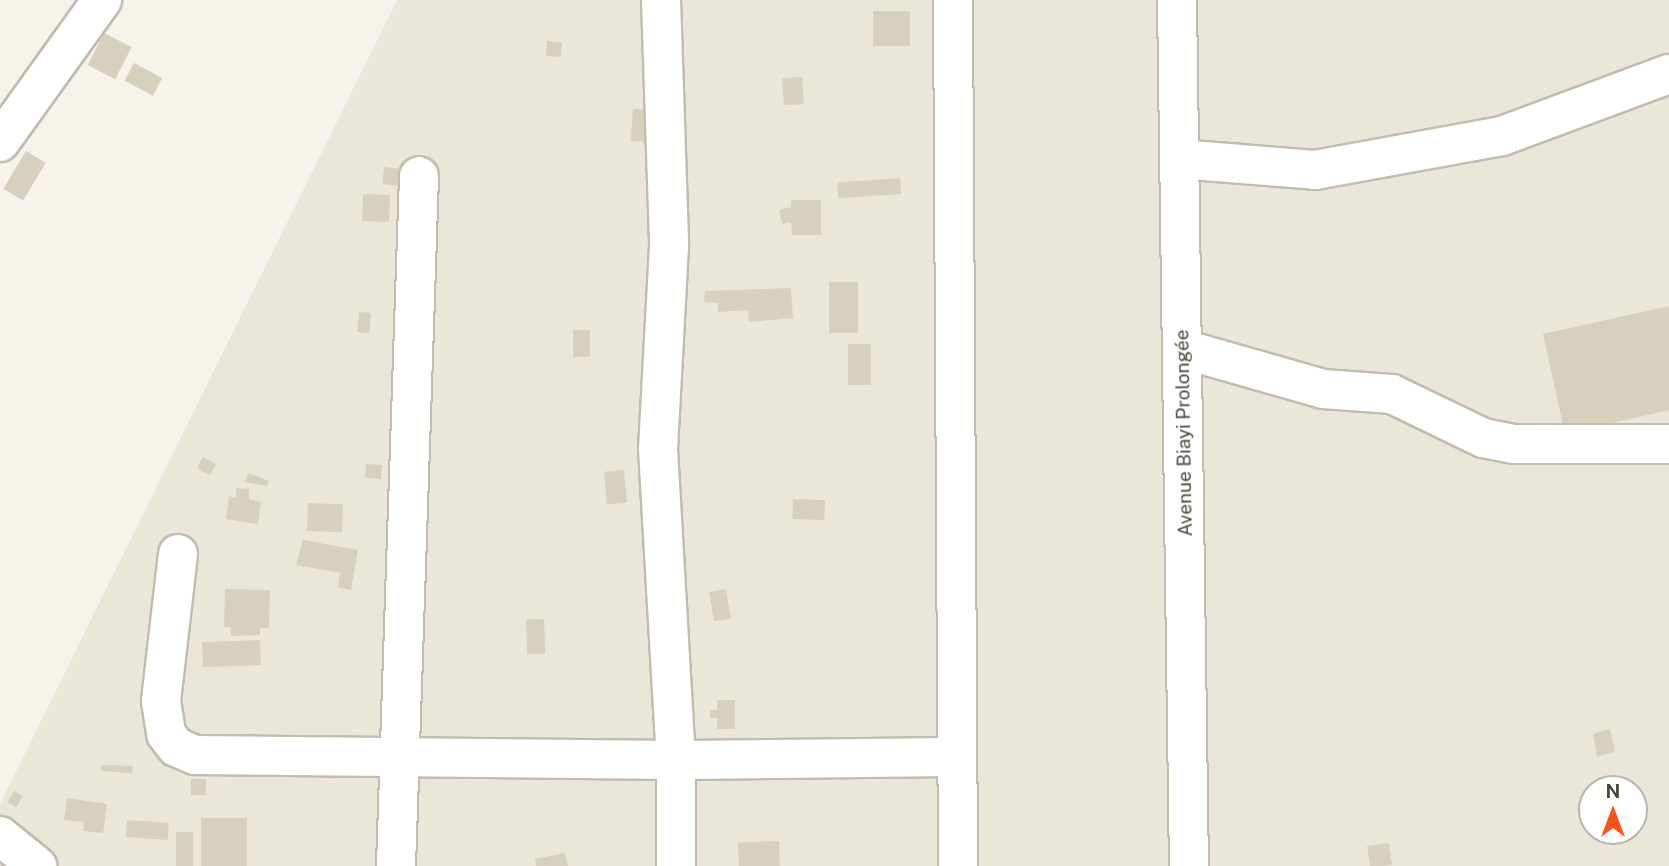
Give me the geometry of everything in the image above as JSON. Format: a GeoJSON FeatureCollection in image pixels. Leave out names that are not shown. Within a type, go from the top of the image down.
{"type":"FeatureCollection","features":[{"type":"Feature","properties":{"kind":"street"},"geometry":{"type":"LineString","coordinates":[[0,142],[102,0]]}},
{"type":"Feature","properties":{"kind":"street"},"geometry":{"type":"LineString","coordinates":[[661,0],[669,246],[658,449],[676,760],[676,866]]}},
{"type":"Feature","properties":{"kind":"street"},"geometry":{"type":"LineString","coordinates":[[953,0],[954,757],[958,866]]}},
{"type":"Feature","properties":{"kind":"street","name":"Avenue Biayi Prolongée"},"geometry":{"type":"LineString","coordinates":[[1177,0],[1189,866]]}},
{"type":"Feature","properties":{"kind":"street"},"geometry":{"type":"LineString","coordinates":[[1180,159],[1328,167],[1502,136],[1669,74]]}},
{"type":"Feature","properties":{"kind":"street"},"geometry":{"type":"LineString","coordinates":[[396,866],[402,757],[419,176]]}},
{"type":"Feature","properties":{"kind":"street"},"geometry":{"type":"LineString","coordinates":[[1183,349],[1232,360],[1322,389],[1392,394],[1483,438],[1514,444],[1669,444]]}},
{"type":"Feature","properties":{"kind":"street"},"geometry":{"type":"LineString","coordinates":[[178,554],[161,701],[166,734],[176,747],[195,755],[676,760],[954,757]]}},
{"type":"Feature","properties":{"kind":"street"},"geometry":{"type":"LineString","coordinates":[[0,836],[37,866]]}},
{"type":"Feature","properties":{"kind":"shaded area"},"geometry":{"type":"Polygon","coordinates":[[[397,0],[1669,0],[1669,866],[0,866],[0,804],[397,0]]]}},
{"type":"Feature","properties":{"kind":"building"},"geometry":{"type":"Polygon","coordinates":[[[873,11],[910,11],[910,46],[873,46],[873,11]]]}},
{"type":"Feature","properties":{"kind":"building"},"geometry":{"type":"Polygon","coordinates":[[[104,33],[132,47],[115,79],[88,65],[104,33]]]}},
{"type":"Feature","properties":{"kind":"building"},"geometry":{"type":"Polygon","coordinates":[[[547,41],[562,42],[561,57],[546,56],[547,41]]]}},
{"type":"Feature","properties":{"kind":"building"},"geometry":{"type":"Polygon","coordinates":[[[134,63],[162,78],[153,96],[125,81],[134,63]]]}},
{"type":"Feature","properties":{"kind":"building"},"geometry":{"type":"Polygon","coordinates":[[[802,77],[804,104],[784,105],[782,78],[802,77]]]}},
{"type":"Feature","properties":{"kind":"building"},"geometry":{"type":"Polygon","coordinates":[[[633,109],[649,110],[647,142],[631,141],[633,109]]]}},
{"type":"Feature","properties":{"kind":"building"},"geometry":{"type":"Polygon","coordinates":[[[26,151],[46,163],[23,201],[3,189],[26,151]]]}},
{"type":"Feature","properties":{"kind":"building"},"geometry":{"type":"Polygon","coordinates":[[[384,167],[403,169],[401,186],[382,184],[384,167]]]}},
{"type":"Feature","properties":{"kind":"building"},"geometry":{"type":"Polygon","coordinates":[[[900,178],[901,194],[838,198],[837,182],[900,178]]]}},
{"type":"Feature","properties":{"kind":"building"},"geometry":{"type":"Polygon","coordinates":[[[363,194],[390,195],[389,222],[362,221],[363,194]]]}},
{"type":"Feature","properties":{"kind":"building"},"geometry":{"type":"Polygon","coordinates":[[[791,200],[821,200],[821,235],[792,235],[791,222],[782,224],[779,210],[791,207],[791,200]]]}},
{"type":"Feature","properties":{"kind":"building"},"geometry":{"type":"Polygon","coordinates":[[[829,282],[858,282],[858,333],[829,333],[829,282]]]}},
{"type":"Feature","properties":{"kind":"building"},"geometry":{"type":"Polygon","coordinates":[[[791,288],[793,318],[749,322],[748,310],[718,312],[718,303],[704,302],[705,291],[791,288]]]}},
{"type":"Feature","properties":{"kind":"building"},"geometry":{"type":"Polygon","coordinates":[[[1669,306],[1669,410],[1565,434],[1543,334],[1669,306]]]}},
{"type":"Feature","properties":{"kind":"building"},"geometry":{"type":"Polygon","coordinates":[[[359,312],[371,313],[369,333],[357,332],[359,312]]]}},
{"type":"Feature","properties":{"kind":"building"},"geometry":{"type":"Polygon","coordinates":[[[573,330],[590,330],[590,357],[573,357],[573,330]]]}},
{"type":"Feature","properties":{"kind":"building"},"geometry":{"type":"Polygon","coordinates":[[[848,344],[871,344],[871,385],[848,385],[848,344]]]}},
{"type":"Feature","properties":{"kind":"building"},"geometry":{"type":"Polygon","coordinates":[[[203,457],[216,464],[210,476],[197,468],[203,457]]]}},
{"type":"Feature","properties":{"kind":"building"},"geometry":{"type":"Polygon","coordinates":[[[366,464],[382,465],[381,479],[365,478],[366,464]]]}},
{"type":"Feature","properties":{"kind":"building"},"geometry":{"type":"Polygon","coordinates":[[[624,470],[627,503],[607,505],[604,472],[624,470]]]}},
{"type":"Feature","properties":{"kind":"building"},"geometry":{"type":"Polygon","coordinates":[[[249,473],[269,481],[267,486],[244,482],[249,473]]]}},
{"type":"Feature","properties":{"kind":"building"},"geometry":{"type":"Polygon","coordinates":[[[236,488],[249,489],[249,499],[261,502],[258,524],[226,519],[229,496],[236,498],[236,488]]]}},
{"type":"Feature","properties":{"kind":"building"},"geometry":{"type":"Polygon","coordinates":[[[793,499],[825,500],[824,520],[792,519],[793,499]]]}},
{"type":"Feature","properties":{"kind":"building"},"geometry":{"type":"Polygon","coordinates":[[[308,503],[343,504],[342,532],[307,531],[308,503]]]}},
{"type":"Feature","properties":{"kind":"building"},"geometry":{"type":"Polygon","coordinates":[[[303,540],[358,550],[351,590],[338,587],[340,573],[296,565],[303,540]]]}},
{"type":"Feature","properties":{"kind":"building"},"geometry":{"type":"Polygon","coordinates":[[[225,589],[270,590],[269,628],[260,628],[260,635],[231,636],[231,627],[224,627],[225,589]]]}},
{"type":"Feature","properties":{"kind":"building"},"geometry":{"type":"Polygon","coordinates":[[[726,589],[731,619],[714,621],[709,592],[726,589]]]}},
{"type":"Feature","properties":{"kind":"building"},"geometry":{"type":"Polygon","coordinates":[[[544,619],[545,654],[527,655],[526,620],[544,619]]]}},
{"type":"Feature","properties":{"kind":"building"},"geometry":{"type":"Polygon","coordinates":[[[260,640],[261,665],[203,667],[202,642],[260,640]]]}},
{"type":"Feature","properties":{"kind":"building"},"geometry":{"type":"Polygon","coordinates":[[[717,700],[735,700],[735,729],[717,729],[717,718],[710,718],[710,710],[717,710],[717,700]]]}},
{"type":"Feature","properties":{"kind":"building"},"geometry":{"type":"Polygon","coordinates":[[[1610,729],[1615,751],[1597,757],[1593,734],[1610,729]]]}},
{"type":"Feature","properties":{"kind":"building"},"geometry":{"type":"Polygon","coordinates":[[[102,765],[133,766],[132,773],[101,771],[102,765]]]}},
{"type":"Feature","properties":{"kind":"building"},"geometry":{"type":"Polygon","coordinates":[[[191,779],[206,779],[206,795],[191,795],[191,779]]]}},
{"type":"Feature","properties":{"kind":"building"},"geometry":{"type":"Polygon","coordinates":[[[14,791],[23,796],[16,807],[8,802],[14,791]]]}},
{"type":"Feature","properties":{"kind":"building"},"geometry":{"type":"Polygon","coordinates":[[[67,798],[107,804],[103,833],[83,831],[84,822],[64,820],[67,798]]]}},
{"type":"Feature","properties":{"kind":"building"},"geometry":{"type":"Polygon","coordinates":[[[201,818],[247,818],[247,866],[201,866],[201,818]]]}},
{"type":"Feature","properties":{"kind":"building"},"geometry":{"type":"Polygon","coordinates":[[[127,820],[169,823],[168,840],[126,837],[127,820]]]}},
{"type":"Feature","properties":{"kind":"building"},"geometry":{"type":"Polygon","coordinates":[[[176,832],[193,832],[193,866],[176,866],[176,832]]]}},
{"type":"Feature","properties":{"kind":"building"},"geometry":{"type":"Polygon","coordinates":[[[779,841],[780,866],[739,866],[738,842],[779,841]]]}},
{"type":"Feature","properties":{"kind":"building"},"geometry":{"type":"Polygon","coordinates":[[[1389,843],[1392,865],[1370,866],[1367,846],[1389,843]]]}},
{"type":"Feature","properties":{"kind":"building"},"geometry":{"type":"Polygon","coordinates":[[[565,853],[568,866],[536,866],[535,859],[565,853]]]}}]}
